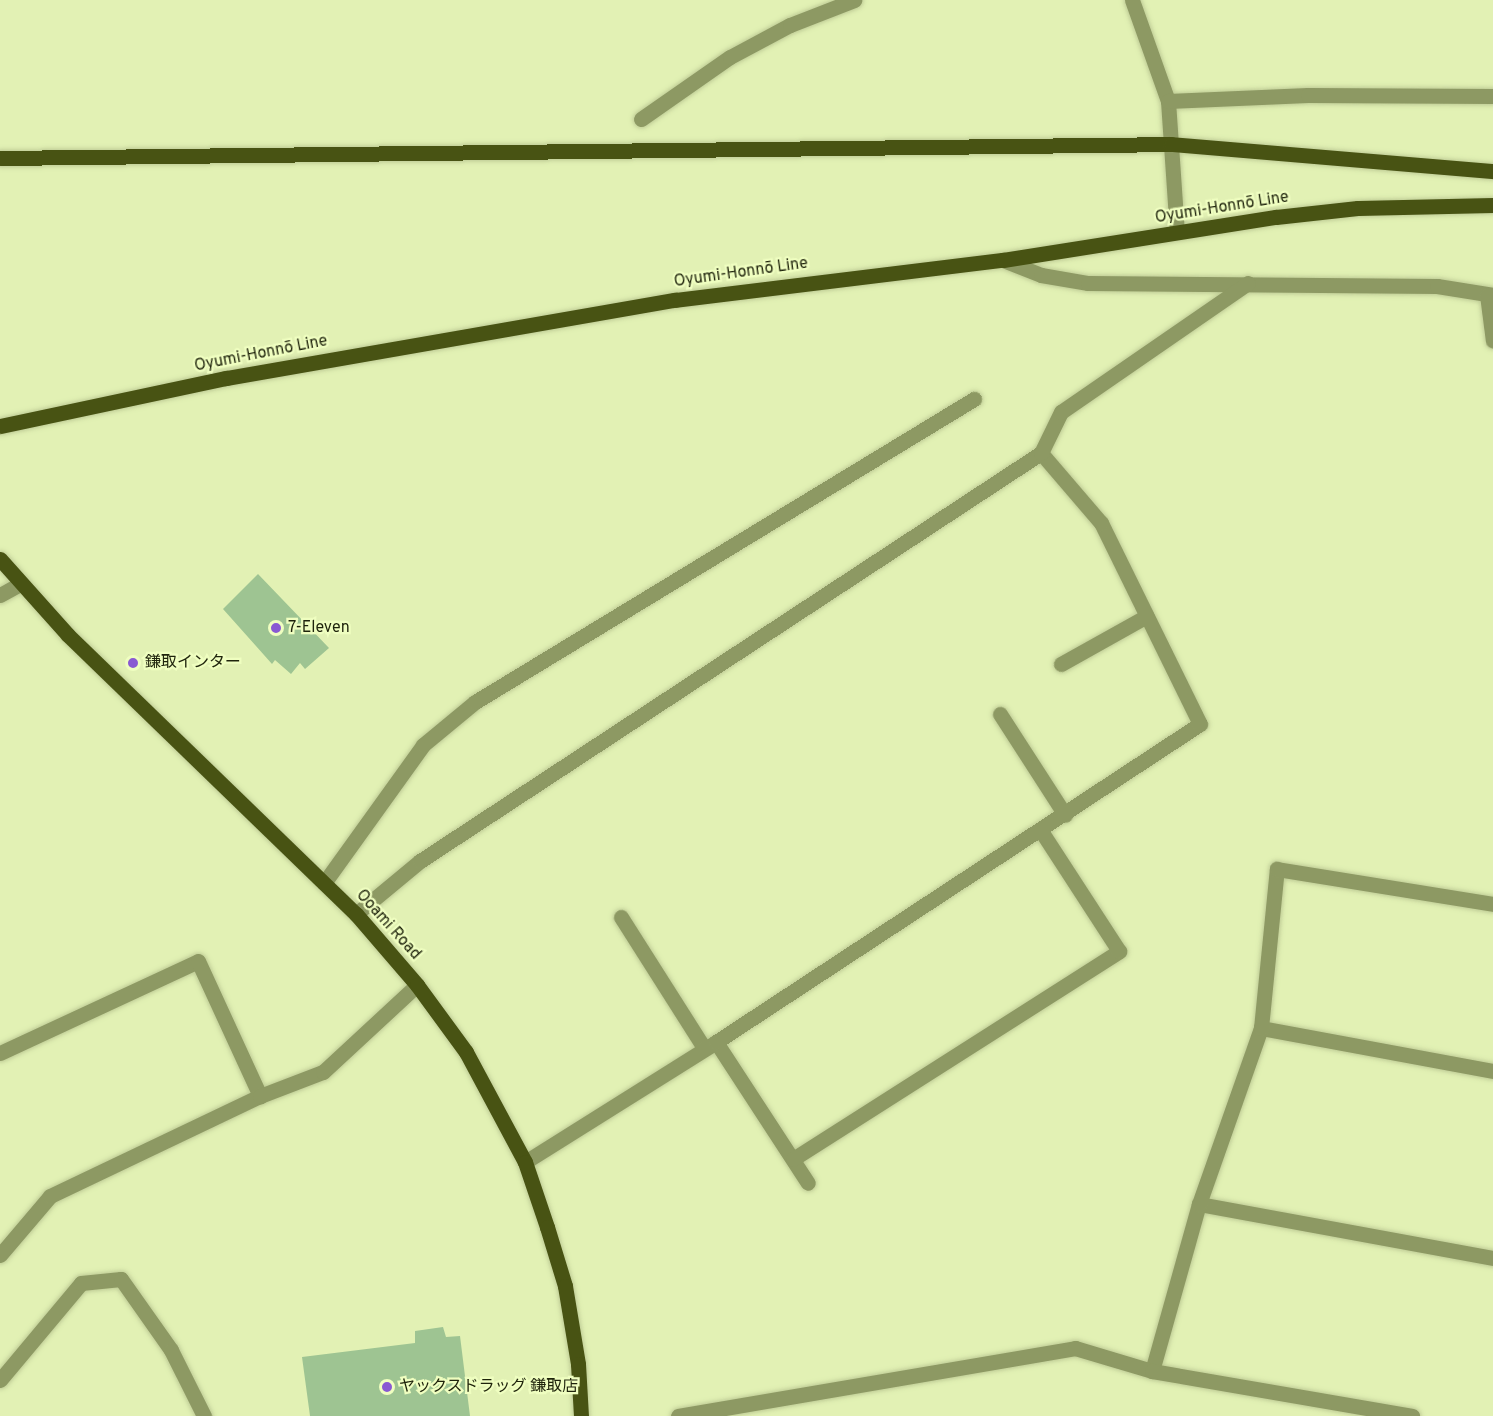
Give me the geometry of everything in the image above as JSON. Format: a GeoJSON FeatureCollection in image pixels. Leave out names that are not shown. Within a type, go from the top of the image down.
{"type":"FeatureCollection","features":[{"type":"Feature","properties":{"kind":"main road"},"geometry":{"type":"LineString","coordinates":[[0,158],[1171,144],[1493,171]]}},
{"type":"Feature","properties":{"kind":"main road","name":"Oyumi-Honnō Line"},"geometry":{"type":"LineString","coordinates":[[0,426],[226,378],[506,327],[687,298],[1003,260],[1177,232],[1358,208],[1493,205]]}},
{"type":"Feature","properties":{"kind":"main road","name":"Ooami Road"},"geometry":{"type":"LineString","coordinates":[[0,559],[68,635],[356,914],[417,985],[466,1052],[525,1162],[565,1286],[578,1364],[581,1416]]}},
{"type":"Feature","properties":{"kind":"street"},"geometry":{"type":"LineString","coordinates":[[641,119],[730,57],[790,25],[854,0]]}},
{"type":"Feature","properties":{"kind":"street"},"geometry":{"type":"LineString","coordinates":[[1132,0],[1168,100],[1177,232]]}},
{"type":"Feature","properties":{"kind":"street"},"geometry":{"type":"LineString","coordinates":[[1168,100],[1308,95],[1493,96]]}},
{"type":"Feature","properties":{"kind":"street"},"geometry":{"type":"LineString","coordinates":[[1003,260],[1041,275],[1088,283],[1437,286],[1490,295],[1493,341]]}},
{"type":"Feature","properties":{"kind":"street"},"geometry":{"type":"LineString","coordinates":[[356,914],[420,861],[1041,453],[1061,412],[1248,283]]}},
{"type":"Feature","properties":{"kind":"street"},"geometry":{"type":"LineString","coordinates":[[324,883],[423,745],[475,702],[974,399]]}},
{"type":"Feature","properties":{"kind":"street"},"geometry":{"type":"LineString","coordinates":[[525,1162],[1041,831],[1200,724],[1101,523],[1041,453]]}},
{"type":"Feature","properties":{"kind":"street"},"geometry":{"type":"LineString","coordinates":[[0,595],[20,584]]}},
{"type":"Feature","properties":{"kind":"street"},"geometry":{"type":"LineString","coordinates":[[1061,664],[1147,616]]}},
{"type":"Feature","properties":{"kind":"street"},"geometry":{"type":"LineString","coordinates":[[1000,714],[1065,815]]}},
{"type":"Feature","properties":{"kind":"street"},"geometry":{"type":"LineString","coordinates":[[793,1159],[1119,951],[1041,831]]}},
{"type":"Feature","properties":{"kind":"street"},"geometry":{"type":"LineString","coordinates":[[1152,1371],[1199,1204],[1261,1028],[1277,869],[1493,904]]}},
{"type":"Feature","properties":{"kind":"street"},"geometry":{"type":"LineString","coordinates":[[621,917],[808,1183]]}},
{"type":"Feature","properties":{"kind":"street"},"geometry":{"type":"LineString","coordinates":[[0,1053],[198,961],[260,1096]]}},
{"type":"Feature","properties":{"kind":"street"},"geometry":{"type":"LineString","coordinates":[[0,1255],[50,1196],[260,1096],[323,1072],[417,985]]}},
{"type":"Feature","properties":{"kind":"street"},"geometry":{"type":"LineString","coordinates":[[1261,1028],[1493,1071]]}},
{"type":"Feature","properties":{"kind":"street"},"geometry":{"type":"LineString","coordinates":[[1199,1204],[1493,1258]]}},
{"type":"Feature","properties":{"kind":"street"},"geometry":{"type":"LineString","coordinates":[[0,1380],[81,1283],[121,1279],[171,1350],[204,1416]]}},
{"type":"Feature","properties":{"kind":"street"},"geometry":{"type":"LineString","coordinates":[[678,1416],[1075,1348],[1152,1371],[1412,1416]]}},
{"type":"Feature","properties":{"kind":"building"},"geometry":{"type":"Polygon","coordinates":[[[258,574],[329,648],[305,669],[300,663],[291,674],[275,660],[272,664],[223,609],[258,574]]]}},
{"type":"Feature","properties":{"kind":"building","name":"ヤックスドラッグ 鎌取店"},"geometry":{"type":"Polygon","coordinates":[[[443,1327],[446,1337],[460,1336],[470,1416],[310,1416],[302,1357],[415,1343],[415,1331],[443,1327]]]}},
{"type":"Feature","properties":{"kind":"place","name":"7-Eleven"},"geometry":{"type":"Point","coordinates":[276,628]}},
{"type":"Feature","properties":{"kind":"place","name":"鎌取インター"},"geometry":{"type":"Point","coordinates":[133,663]}},
{"type":"Feature","properties":{"kind":"place","name":"ヤックスドラッグ 鎌取店"},"geometry":{"type":"Point","coordinates":[387,1387]}}]}
